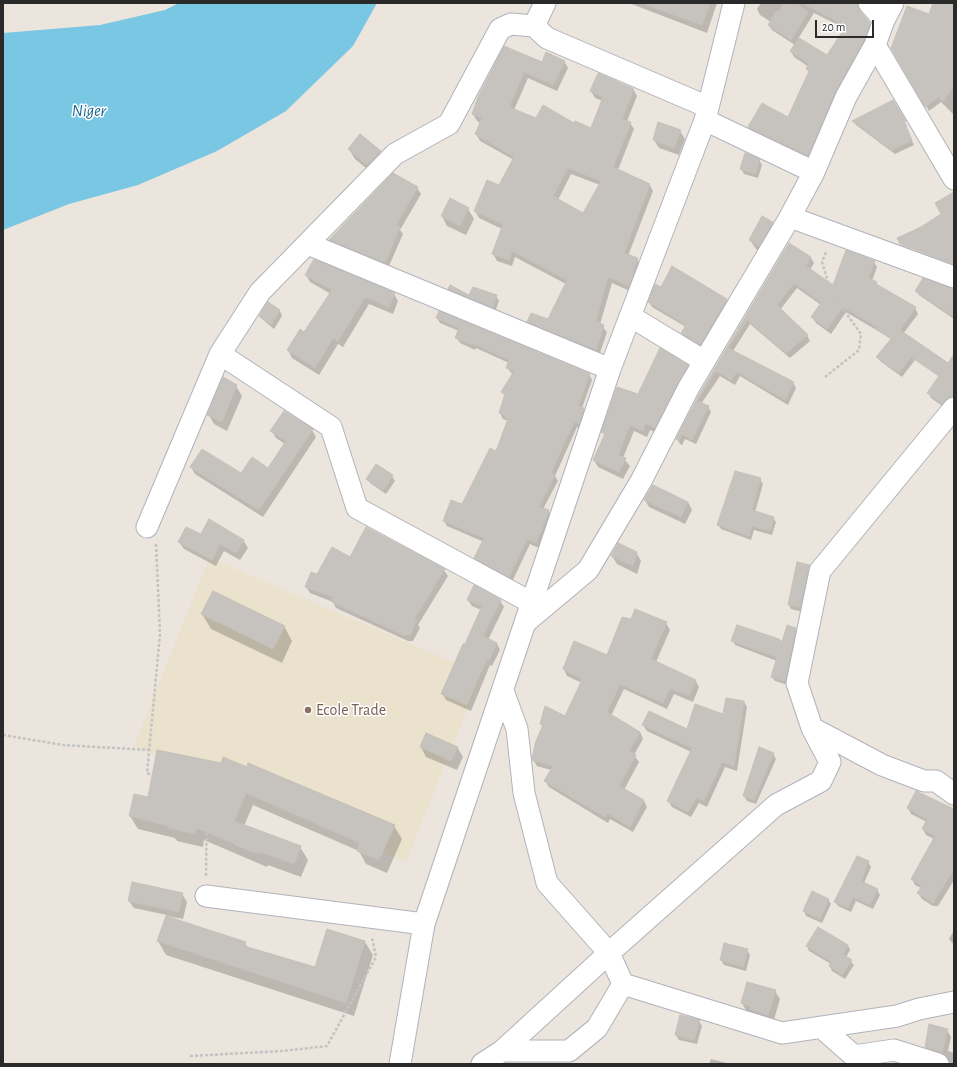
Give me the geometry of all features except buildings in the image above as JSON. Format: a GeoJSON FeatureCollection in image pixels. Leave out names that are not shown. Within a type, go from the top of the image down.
{"type":"FeatureCollection","features":[{"type":"Feature","properties":{"kind":"street"},"geometry":{"type":"LineString","coordinates":[[534,26],[545,3]]}},
{"type":"Feature","properties":{"kind":"street"},"geometry":{"type":"LineString","coordinates":[[529,612],[588,570],[640,481],[688,387],[790,217],[814,172],[846,98],[874,45],[888,11],[869,3]]}},
{"type":"Feature","properties":{"kind":"street"},"geometry":{"type":"LineString","coordinates":[[400,1064],[424,924],[610,369],[706,113],[731,4]]}},
{"type":"Feature","properties":{"kind":"street"},"geometry":{"type":"LineString","coordinates":[[151,532],[220,354],[260,292],[395,154],[449,124],[500,29],[511,24],[534,26],[547,38],[706,113],[814,172]]}},
{"type":"Feature","properties":{"kind":"street"},"geometry":{"type":"LineString","coordinates":[[874,45],[954,179]]}},
{"type":"Feature","properties":{"kind":"street"},"geometry":{"type":"LineString","coordinates":[[790,217],[954,277]]}},
{"type":"Feature","properties":{"kind":"street"},"geometry":{"type":"LineString","coordinates":[[308,244],[610,369]]}},
{"type":"Feature","properties":{"kind":"street"},"geometry":{"type":"LineString","coordinates":[[630,316],[704,361]]}},
{"type":"Feature","properties":{"kind":"street"},"geometry":{"type":"LineString","coordinates":[[220,354],[331,427],[357,508],[529,612]]}},
{"type":"Feature","properties":{"kind":"street"},"geometry":{"type":"LineString","coordinates":[[491,1060],[609,952],[776,805],[821,781],[830,762],[812,728],[797,683],[820,571],[954,408]]}},
{"type":"Feature","properties":{"kind":"street"},"geometry":{"type":"LineString","coordinates":[[503,691],[517,729],[524,793],[547,883],[609,952],[623,984],[782,1033],[897,1016],[919,1009],[954,1002]]}},
{"type":"Feature","properties":{"kind":"street"},"geometry":{"type":"LineString","coordinates":[[812,728],[882,765],[924,781],[936,781],[954,794]]}},
{"type":"Feature","properties":{"kind":"street"},"geometry":{"type":"LineString","coordinates":[[206,896],[424,924]]}},
{"type":"Feature","properties":{"kind":"street"},"geometry":{"type":"LineString","coordinates":[[491,1060],[569,1051],[597,1028],[623,984]]}},
{"type":"Feature","properties":{"kind":"street"},"geometry":{"type":"LineString","coordinates":[[821,1027],[854,1056],[894,1050],[938,1064]]}},
{"type":"Feature","properties":{"kind":"path"},"geometry":{"type":"LineString","coordinates":[[824,377],[859,350],[861,334],[831,292],[822,262],[834,233]]}},
{"type":"Feature","properties":{"kind":"path"},"geometry":{"type":"LineString","coordinates":[[151,532],[160,634],[148,773],[208,797],[206,896]]}},
{"type":"Feature","properties":{"kind":"path"},"geometry":{"type":"LineString","coordinates":[[3,735],[63,745],[150,750]]}},
{"type":"Feature","properties":{"kind":"path"},"geometry":{"type":"LineString","coordinates":[[190,1056],[282,1051],[327,1046],[376,957],[368,916]]}},
{"type":"Feature","properties":{"kind":"shaded area","name":"Ecole Trade"},"geometry":{"type":"Polygon","coordinates":[[[209,558],[482,674],[406,862],[134,746],[209,558]]]}},
{"type":"Feature","properties":{"kind":"water","name":"Niger"},"geometry":{"type":"Polygon","coordinates":[[[179,3],[377,3],[353,46],[286,111],[217,151],[138,185],[69,204],[3,230],[3,33],[100,25],[165,10],[179,3]]]}},
{"type":"Feature","properties":{"kind":"place","name":"Ecole Trade"},"geometry":{"type":"Point","coordinates":[308,710]}}]}
